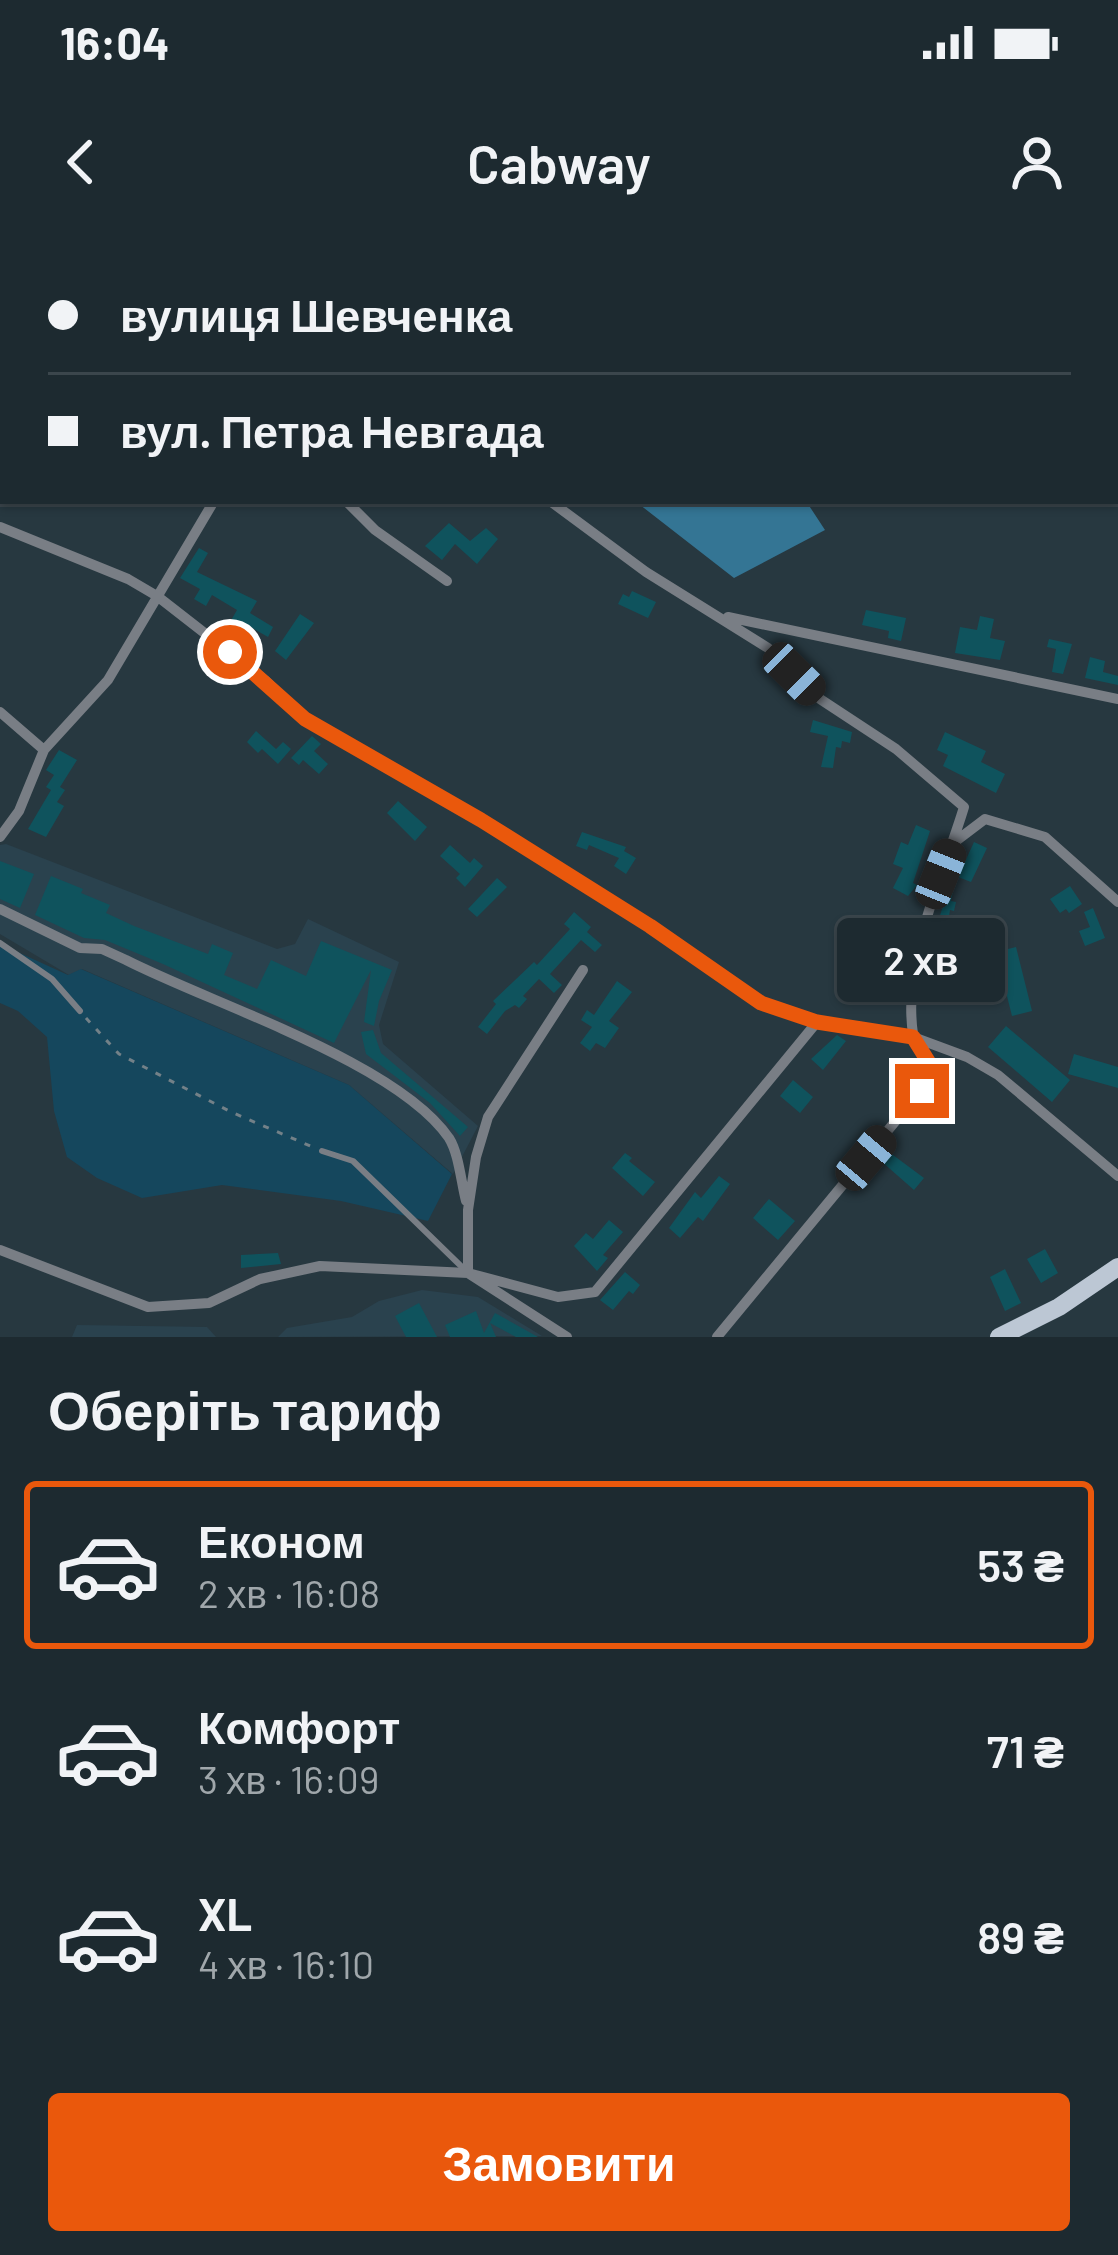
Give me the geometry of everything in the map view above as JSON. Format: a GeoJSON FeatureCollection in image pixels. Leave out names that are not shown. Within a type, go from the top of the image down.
{"type":"FeatureCollection","features":[{"type":"Feature","properties":{"kind":"main road"},"geometry":{"type":"LineString","coordinates":[[999,1337],[1059,1307],[1118,1267]]}},
{"type":"Feature","properties":{"kind":"street"},"geometry":{"type":"LineString","coordinates":[[0,837],[19,811],[44,750],[108,680],[212,504]]}},
{"type":"Feature","properties":{"kind":"street"},"geometry":{"type":"LineString","coordinates":[[349,504],[375,530],[447,581]]}},
{"type":"Feature","properties":{"kind":"street"},"geometry":{"type":"LineString","coordinates":[[554,504],[646,572],[768,648],[820,699],[896,748],[964,807],[928,905],[916,967],[913,1037],[931,1066],[922,1091],[717,1337]]}},
{"type":"Feature","properties":{"kind":"street"},"geometry":{"type":"LineString","coordinates":[[0,527],[128,579],[157,596],[266,681],[305,719],[481,820],[650,926],[761,1003],[817,1022],[913,1037],[968,1057],[998,1075],[1118,1175]]}},
{"type":"Feature","properties":{"kind":"street"},"geometry":{"type":"LineString","coordinates":[[719,616],[1118,699]]}},
{"type":"Feature","properties":{"kind":"street"},"geometry":{"type":"LineString","coordinates":[[0,712],[44,750]]}},
{"type":"Feature","properties":{"kind":"street"},"geometry":{"type":"LineString","coordinates":[[953,843],[985,819],[1046,837],[1118,902]]}},
{"type":"Feature","properties":{"kind":"street"},"geometry":{"type":"LineString","coordinates":[[0,909],[80,949],[102,949],[398,1089],[450,1140],[468,1210]]}},
{"type":"Feature","properties":{"kind":"street"},"geometry":{"type":"LineString","coordinates":[[468,1274],[468,1210],[488,1117],[583,970]]}},
{"type":"Feature","properties":{"kind":"street"},"geometry":{"type":"LineString","coordinates":[[0,1250],[148,1307],[209,1303],[260,1279],[320,1266],[468,1274],[558,1297],[595,1292],[817,1022]]}},
{"type":"Feature","properties":{"kind":"street"},"geometry":{"type":"LineString","coordinates":[[468,1274],[567,1337]]}},
{"type":"Feature","properties":{"kind":"lane"},"geometry":{"type":"LineString","coordinates":[[0,944],[52,979],[80,1011]]}},
{"type":"Feature","properties":{"kind":"lane"},"geometry":{"type":"LineString","coordinates":[[322,1151],[353,1161],[468,1274]]}},
{"type":"Feature","properties":{"kind":"path"},"geometry":{"type":"LineString","coordinates":[[80,1011],[119,1054],[231,1112],[322,1151]]}},
{"type":"Feature","properties":{"kind":"shaded area"},"geometry":{"type":"Polygon","coordinates":[[[639,504],[808,504],[825,530],[734,578],[639,504]]]}},
{"type":"Feature","properties":{"kind":"shaded area"},"geometry":{"type":"Polygon","coordinates":[[[0,845],[277,949],[295,944],[308,919],[399,962],[379,1025],[383,1044],[478,1126],[453,1174],[349,1085],[82,969],[69,975],[0,934],[0,845]]]}},
{"type":"Feature","properties":{"kind":"shaded area"},"geometry":{"type":"Polygon","coordinates":[[[0,944],[68,975],[81,969],[349,1085],[452,1174],[428,1221],[341,1201],[222,1185],[142,1198],[97,1178],[67,1157],[54,1111],[47,1037],[18,1011],[0,1003],[0,944]]]}},
{"type":"Feature","properties":{"kind":"shaded area"},"geometry":{"type":"Polygon","coordinates":[[[422,1290],[478,1297],[542,1336],[278,1337],[287,1328],[352,1317],[379,1301],[422,1290]]]}},
{"type":"Feature","properties":{"kind":"shaded area"},"geometry":{"type":"Polygon","coordinates":[[[77,1325],[207,1327],[216,1337],[72,1337],[77,1325]]]}},
{"type":"Feature","properties":{"kind":"building"},"geometry":{"type":"Polygon","coordinates":[[[449,523],[470,541],[486,528],[498,539],[477,564],[455,544],[442,560],[425,546],[449,523]]]}},
{"type":"Feature","properties":{"kind":"building"},"geometry":{"type":"Polygon","coordinates":[[[199,548],[208,553],[197,572],[257,601],[250,613],[273,627],[268,637],[242,622],[235,634],[226,629],[237,610],[212,595],[206,606],[194,599],[200,589],[180,578],[199,548]]]}},
{"type":"Feature","properties":{"kind":"building"},"geometry":{"type":"Polygon","coordinates":[[[632,591],[656,602],[648,618],[618,604],[623,594],[629,597],[632,591]]]}},
{"type":"Feature","properties":{"kind":"building"},"geometry":{"type":"Polygon","coordinates":[[[866,610],[906,618],[901,641],[888,638],[889,631],[862,625],[866,610]]]}},
{"type":"Feature","properties":{"kind":"building"},"geometry":{"type":"Polygon","coordinates":[[[300,614],[314,623],[286,660],[275,651],[300,614]]]}},
{"type":"Feature","properties":{"kind":"building"},"geometry":{"type":"Polygon","coordinates":[[[980,616],[994,619],[990,638],[1005,641],[1000,660],[955,653],[960,627],[977,630],[980,616]]]}},
{"type":"Feature","properties":{"kind":"building"},"geometry":{"type":"Polygon","coordinates":[[[1049,639],[1072,644],[1063,674],[1052,672],[1056,649],[1047,647],[1049,639]]]}},
{"type":"Feature","properties":{"kind":"building"},"geometry":{"type":"Polygon","coordinates":[[[1090,657],[1105,661],[1103,672],[1118,676],[1118,685],[1085,678],[1090,657]]]}},
{"type":"Feature","properties":{"kind":"building"},"geometry":{"type":"Polygon","coordinates":[[[813,720],[852,732],[850,743],[842,741],[841,748],[836,747],[833,768],[821,767],[828,736],[810,732],[813,720]]]}},
{"type":"Feature","properties":{"kind":"building"},"geometry":{"type":"Polygon","coordinates":[[[256,731],[276,749],[283,742],[291,749],[278,764],[247,742],[256,731]]]}},
{"type":"Feature","properties":{"kind":"building"},"geometry":{"type":"Polygon","coordinates":[[[945,732],[986,751],[981,762],[1005,774],[996,793],[943,766],[948,755],[937,750],[945,732]]]}},
{"type":"Feature","properties":{"kind":"building"},"geometry":{"type":"Polygon","coordinates":[[[312,736],[321,744],[314,751],[328,764],[319,774],[303,760],[299,765],[291,758],[312,736]]]}},
{"type":"Feature","properties":{"kind":"building"},"geometry":{"type":"Polygon","coordinates":[[[59,750],[77,760],[60,787],[65,790],[57,802],[64,806],[46,837],[28,829],[51,790],[46,787],[54,775],[46,770],[59,750]]]}},
{"type":"Feature","properties":{"kind":"building"},"geometry":{"type":"Polygon","coordinates":[[[398,801],[427,827],[415,841],[387,813],[398,801]]]}},
{"type":"Feature","properties":{"kind":"building"},"geometry":{"type":"Polygon","coordinates":[[[916,825],[930,831],[913,883],[917,885],[908,896],[893,888],[903,868],[893,864],[901,842],[908,845],[916,825]]]}},
{"type":"Feature","properties":{"kind":"building"},"geometry":{"type":"Polygon","coordinates":[[[582,832],[626,847],[624,851],[636,858],[626,874],[614,866],[619,858],[589,845],[587,850],[576,846],[582,832]]]}},
{"type":"Feature","properties":{"kind":"building"},"geometry":{"type":"Polygon","coordinates":[[[974,842],[987,848],[971,882],[958,877],[974,842]]]}},
{"type":"Feature","properties":{"kind":"building"},"geometry":{"type":"Polygon","coordinates":[[[450,845],[470,863],[474,858],[483,866],[465,887],[456,878],[460,874],[440,856],[450,845]]]}},
{"type":"Feature","properties":{"kind":"building"},"geometry":{"type":"Polygon","coordinates":[[[0,861],[34,874],[20,908],[0,899],[0,861]]]}},
{"type":"Feature","properties":{"kind":"building"},"geometry":{"type":"Polygon","coordinates":[[[51,876],[110,905],[106,913],[134,926],[208,954],[212,944],[233,953],[224,975],[257,989],[271,960],[306,976],[321,941],[392,970],[374,1026],[364,1022],[371,970],[334,1043],[163,964],[105,940],[84,938],[35,915],[51,876]]]}},
{"type":"Feature","properties":{"kind":"building"},"geometry":{"type":"Polygon","coordinates":[[[497,878],[507,887],[477,917],[468,909],[497,878]]]}},
{"type":"Feature","properties":{"kind":"building"},"geometry":{"type":"Polygon","coordinates":[[[1070,886],[1082,904],[1060,913],[1050,899],[1070,886]]]}},
{"type":"Feature","properties":{"kind":"building"},"geometry":{"type":"Polygon","coordinates":[[[948,890],[953,891],[951,901],[956,902],[954,911],[950,910],[944,946],[931,944],[948,890]]]}},
{"type":"Feature","properties":{"kind":"building"},"geometry":{"type":"Polygon","coordinates":[[[1093,908],[1105,938],[1085,946],[1079,931],[1090,927],[1084,912],[1093,908]]]}},
{"type":"Feature","properties":{"kind":"building"},"geometry":{"type":"Polygon","coordinates":[[[574,912],[602,945],[595,952],[581,940],[550,974],[562,985],[554,993],[539,979],[519,1008],[515,1005],[505,1011],[487,1034],[478,1027],[496,1004],[493,1001],[534,962],[537,965],[570,929],[564,924],[574,912]]]}},
{"type":"Feature","properties":{"kind":"building"},"geometry":{"type":"Polygon","coordinates":[[[1016,947],[1032,1011],[1012,1016],[996,952],[1016,947]]]}},
{"type":"Feature","properties":{"kind":"building"},"geometry":{"type":"Polygon","coordinates":[[[617,981],[632,992],[609,1021],[619,1028],[605,1048],[596,1043],[590,1051],[580,1043],[592,1027],[581,1020],[587,1010],[594,1015],[617,981]]]}},
{"type":"Feature","properties":{"kind":"building"},"geometry":{"type":"Polygon","coordinates":[[[1006,1026],[1070,1080],[1052,1102],[988,1047],[1006,1026]]]}},
{"type":"Feature","properties":{"kind":"building"},"geometry":{"type":"Polygon","coordinates":[[[373,1030],[381,1053],[468,1127],[460,1136],[430,1103],[366,1054],[361,1032],[373,1030]]]}},
{"type":"Feature","properties":{"kind":"building"},"geometry":{"type":"Polygon","coordinates":[[[837,1035],[846,1041],[823,1070],[811,1059],[837,1035]]]}},
{"type":"Feature","properties":{"kind":"building"},"geometry":{"type":"Polygon","coordinates":[[[1074,1054],[1118,1067],[1118,1088],[1068,1074],[1074,1054]]]}},
{"type":"Feature","properties":{"kind":"building"},"geometry":{"type":"Polygon","coordinates":[[[793,1080],[813,1097],[800,1113],[780,1096],[793,1080]]]}},
{"type":"Feature","properties":{"kind":"building"},"geometry":{"type":"Polygon","coordinates":[[[889,1152],[924,1178],[914,1190],[881,1161],[889,1152]]]}},
{"type":"Feature","properties":{"kind":"building"},"geometry":{"type":"Polygon","coordinates":[[[625,1153],[655,1182],[643,1196],[612,1168],[625,1153]]]}},
{"type":"Feature","properties":{"kind":"building"},"geometry":{"type":"Polygon","coordinates":[[[719,1176],[730,1184],[703,1221],[698,1217],[680,1238],[669,1228],[695,1192],[701,1198],[719,1176]]]}},
{"type":"Feature","properties":{"kind":"building"},"geometry":{"type":"Polygon","coordinates":[[[769,1199],[795,1221],[778,1240],[753,1218],[769,1199]]]}},
{"type":"Feature","properties":{"kind":"building"},"geometry":{"type":"Polygon","coordinates":[[[609,1220],[623,1232],[603,1255],[608,1258],[597,1271],[574,1246],[586,1233],[593,1239],[609,1220]]]}},
{"type":"Feature","properties":{"kind":"building"},"geometry":{"type":"Polygon","coordinates":[[[1045,1249],[1058,1273],[1041,1283],[1027,1259],[1045,1249]]]}},
{"type":"Feature","properties":{"kind":"building"},"geometry":{"type":"Polygon","coordinates":[[[278,1253],[281,1264],[241,1268],[241,1255],[278,1253]]]}},
{"type":"Feature","properties":{"kind":"building"},"geometry":{"type":"Polygon","coordinates":[[[1005,1269],[1021,1303],[1005,1311],[990,1277],[1005,1269]]]}},
{"type":"Feature","properties":{"kind":"building"},"geometry":{"type":"Polygon","coordinates":[[[625,1272],[640,1285],[613,1310],[600,1300],[625,1272]]]}},
{"type":"Feature","properties":{"kind":"building"},"geometry":{"type":"Polygon","coordinates":[[[419,1303],[437,1337],[406,1337],[395,1316],[419,1303]]]}},
{"type":"Feature","properties":{"kind":"building"},"geometry":{"type":"Polygon","coordinates":[[[476,1311],[484,1333],[495,1313],[538,1337],[516,1337],[490,1323],[496,1337],[450,1337],[445,1325],[476,1311]]]}},
{"type":"Feature","properties":{"kind":"route"},"geometry":{"type":"LineString","coordinates":[[230,652],[305,719],[481,820],[650,926],[761,1003],[817,1022],[913,1037],[931,1066],[922,1091]]}}]}
